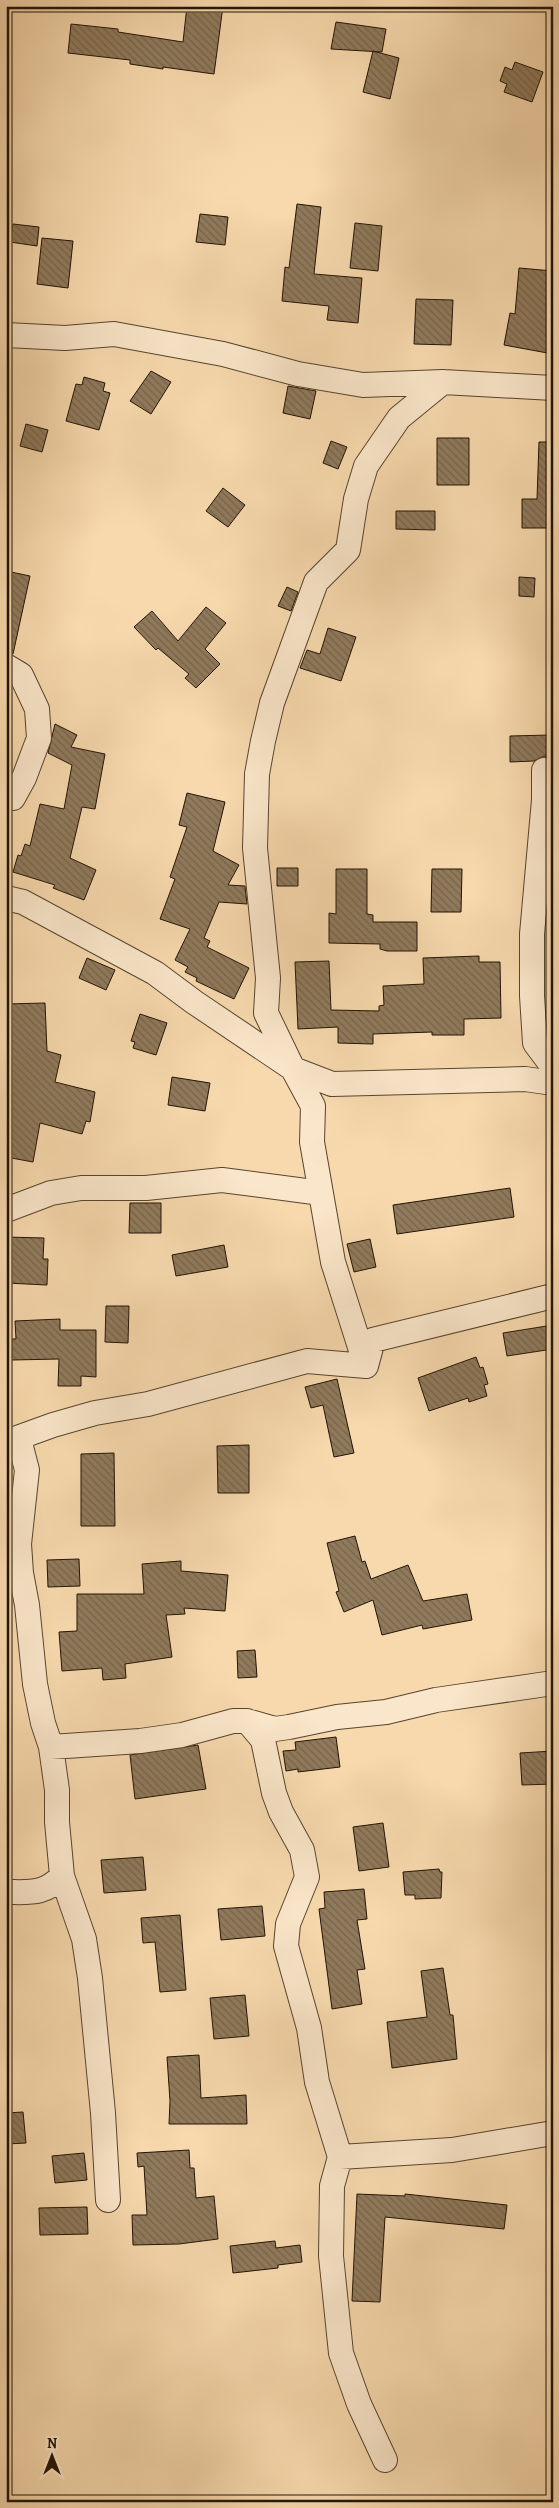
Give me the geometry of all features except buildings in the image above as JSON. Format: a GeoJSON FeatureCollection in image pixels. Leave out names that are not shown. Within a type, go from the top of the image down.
{"type":"FeatureCollection","features":[{"type":"Feature","properties":{"kind":"street"},"geometry":{"type":"LineString","coordinates":[[6,335],[65,338],[114,334],[223,354],[298,374],[363,385],[443,382],[553,388]]}},
{"type":"Feature","properties":{"kind":"street"},"geometry":{"type":"LineString","coordinates":[[366,1366],[333,1262],[312,1142],[313,1106],[266,1013],[268,978],[255,848],[257,774],[272,704],[316,582],[348,550],[356,499],[366,466],[399,418],[443,382]]}},
{"type":"Feature","properties":{"kind":"street"},"geometry":{"type":"LineString","coordinates":[[6,666],[21,675],[37,708],[39,738],[24,778],[13,798],[6,797]]}},
{"type":"Feature","properties":{"kind":"street"},"geometry":{"type":"LineString","coordinates":[[544,770],[544,800],[532,934],[532,996],[535,1044],[553,1067]]}},
{"type":"Feature","properties":{"kind":"street"},"geometry":{"type":"LineString","coordinates":[[6,898],[23,902],[155,973],[194,1002],[293,1069],[332,1084],[525,1078],[553,1083]]}},
{"type":"Feature","properties":{"kind":"street"},"geometry":{"type":"LineString","coordinates":[[6,1210],[51,1193],[81,1188],[146,1188],[222,1180],[321,1193]]}},
{"type":"Feature","properties":{"kind":"street"},"geometry":{"type":"LineString","coordinates":[[366,1366],[374,1340],[553,1296]]}},
{"type":"Feature","properties":{"kind":"street"},"geometry":{"type":"LineString","coordinates":[[108,2200],[103,2113],[90,1978],[84,1939],[62,1876],[57,1822],[57,1790],[51,1747],[43,1723],[35,1684],[27,1605],[20,1573],[19,1544],[27,1470],[12,1440],[70,1420],[148,1404],[307,1361],[366,1366]]}},
{"type":"Feature","properties":{"kind":"street"},"geometry":{"type":"LineString","coordinates":[[51,1747],[140,1741],[182,1735],[234,1721],[247,1721],[275,1729],[337,1717],[386,1712],[436,1700],[553,1683]]}},
{"type":"Feature","properties":{"kind":"street"},"geometry":{"type":"LineString","coordinates":[[247,1721],[263,1740],[274,1793],[281,1812],[302,1850],[307,1877],[288,1924],[286,1946],[309,2028],[317,2082],[340,2157],[332,2186],[331,2256],[341,2353],[358,2404],[384,2460]]}},
{"type":"Feature","properties":{"kind":"street"},"geometry":{"type":"LineString","coordinates":[[6,1892],[36,1892],[52,1887],[62,1876]]}},
{"type":"Feature","properties":{"kind":"street"},"geometry":{"type":"LineString","coordinates":[[340,2157],[452,2150],[553,2133]]}}]}
